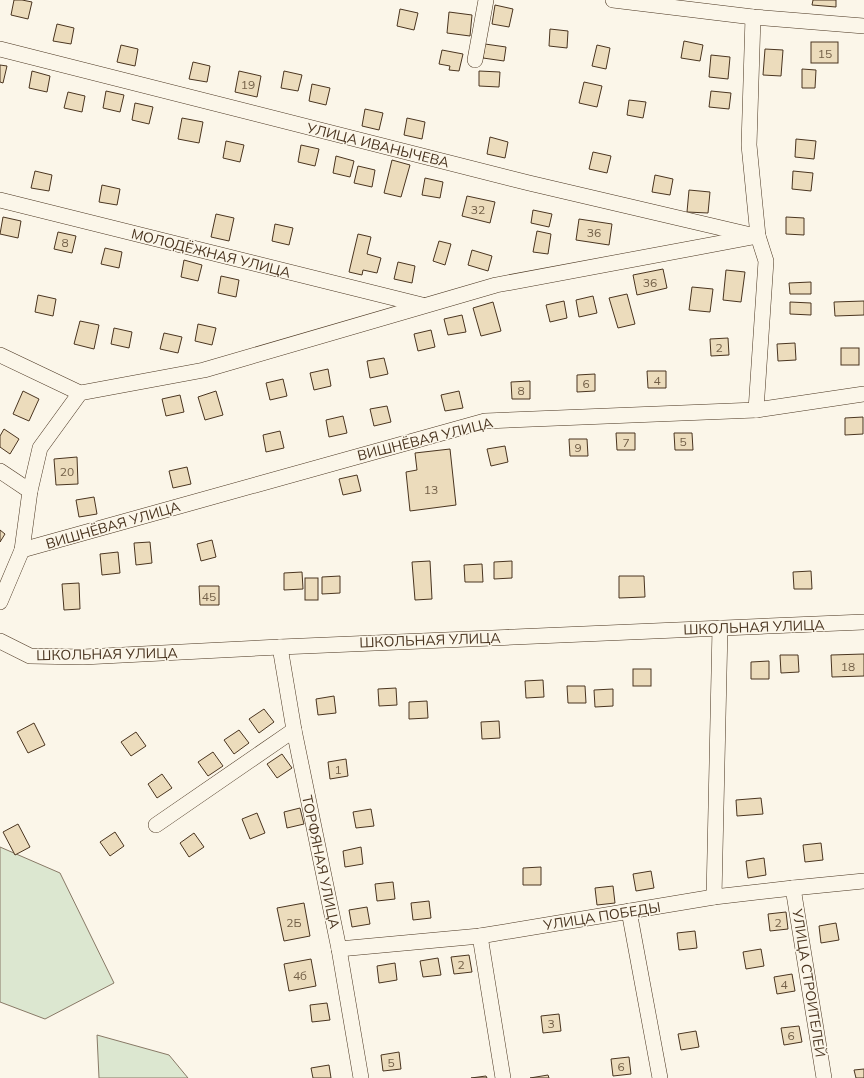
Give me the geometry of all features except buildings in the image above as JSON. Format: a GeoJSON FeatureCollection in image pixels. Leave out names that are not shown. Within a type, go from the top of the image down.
{"type":"FeatureCollection","features":[{"type":"Feature","properties":{"kind":"street"},"geometry":{"type":"LineString","coordinates":[[475,60],[486,0]]}},
{"type":"Feature","properties":{"kind":"street"},"geometry":{"type":"LineString","coordinates":[[613,0],[753,17],[864,26]]}},
{"type":"Feature","properties":{"kind":"street"},"geometry":{"type":"LineString","coordinates":[[753,17],[749,145],[758,236],[766,261],[756,410]]}},
{"type":"Feature","properties":{"kind":"street","name":"УЛИЦА ИВАНЫЧЕВА"},"geometry":{"type":"LineString","coordinates":[[0,49],[529,184],[758,236]]}},
{"type":"Feature","properties":{"kind":"street","name":"МОЛОДЁЖНАЯ УЛИЦА"},"geometry":{"type":"LineString","coordinates":[[0,200],[423,305]]}},
{"type":"Feature","properties":{"kind":"street"},"geometry":{"type":"LineString","coordinates":[[0,355],[80,394],[204,370],[423,305],[496,285],[758,236]]}},
{"type":"Feature","properties":{"kind":"street"},"geometry":{"type":"LineString","coordinates":[[0,602],[22,550],[30,491],[40,448],[80,394]]}},
{"type":"Feature","properties":{"kind":"street","name":"ВИШНЁВАЯ УЛИЦА"},"geometry":{"type":"LineString","coordinates":[[22,550],[485,421],[756,410],[864,394]]}},
{"type":"Feature","properties":{"kind":"street"},"geometry":{"type":"LineString","coordinates":[[0,471],[30,491]]}},
{"type":"Feature","properties":{"kind":"street","name":"ШКОЛЬНАЯ УЛИЦА"},"geometry":{"type":"LineString","coordinates":[[0,641],[30,656],[83,657],[864,622]]}},
{"type":"Feature","properties":{"kind":"street"},"geometry":{"type":"LineString","coordinates":[[714,897],[720,628]]}},
{"type":"Feature","properties":{"kind":"street","name":"ТОРФЯНАЯ УЛИЦА"},"geometry":{"type":"LineString","coordinates":[[280,647],[294,730],[339,949],[361,1078]]}},
{"type":"Feature","properties":{"kind":"street"},"geometry":{"type":"LineString","coordinates":[[156,826],[294,730]]}},
{"type":"Feature","properties":{"kind":"street","name":"УЛИЦА ПОБЕДЫ"},"geometry":{"type":"LineString","coordinates":[[339,949],[480,936],[714,897],[864,881]]}},
{"type":"Feature","properties":{"kind":"street","name":"УЛИЦА СТРОИТЕЛЕЙ"},"geometry":{"type":"LineString","coordinates":[[793,888],[824,1078]]}},
{"type":"Feature","properties":{"kind":"street"},"geometry":{"type":"LineString","coordinates":[[629,911],[660,1078]]}},
{"type":"Feature","properties":{"kind":"street"},"geometry":{"type":"LineString","coordinates":[[480,936],[503,1078]]}},
{"type":"Feature","properties":{"kind":"green space"},"geometry":{"type":"Polygon","coordinates":[[[0,847],[60,873],[114,983],[45,1019],[0,1002],[0,847]]]}},
{"type":"Feature","properties":{"kind":"green space"},"geometry":{"type":"Polygon","coordinates":[[[97,1035],[169,1055],[188,1078],[99,1078],[97,1035]]]}}]}
